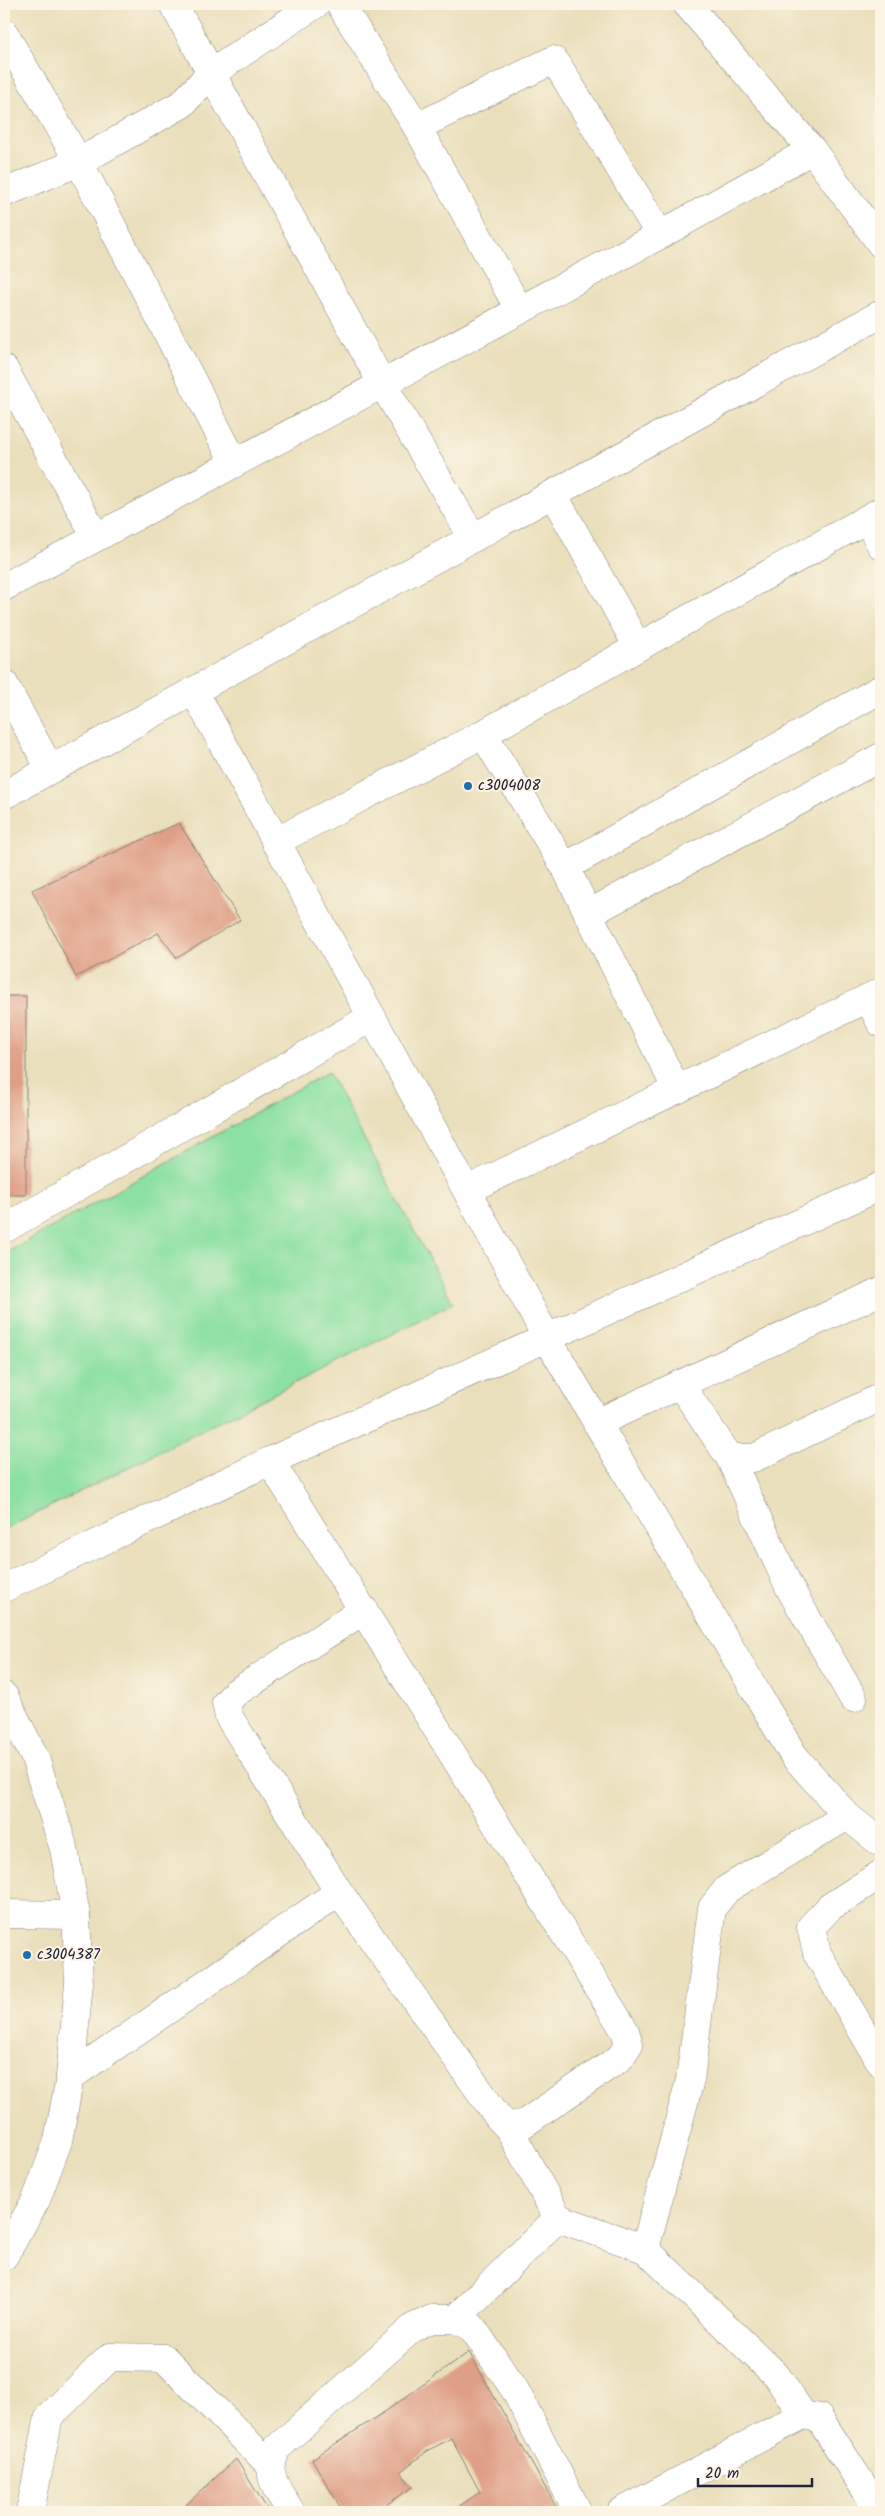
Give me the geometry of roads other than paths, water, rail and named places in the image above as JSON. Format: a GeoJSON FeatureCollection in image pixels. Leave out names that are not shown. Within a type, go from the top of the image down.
{"type":"FeatureCollection","features":[{"type":"Feature","properties":{"kind":"street"},"geometry":{"type":"LineString","coordinates":[[172,4],[382,383],[473,538]]}},
{"type":"Feature","properties":{"kind":"street"},"geometry":{"type":"LineString","coordinates":[[4,193],[78,162],[182,104],[210,74],[316,4]]}},
{"type":"Feature","properties":{"kind":"street"},"geometry":{"type":"LineString","coordinates":[[340,4],[416,127],[519,309]]}},
{"type":"Feature","properties":{"kind":"street"},"geometry":{"type":"LineString","coordinates":[[687,4],[812,150],[881,244]]}},
{"type":"Feature","properties":{"kind":"street"},"geometry":{"type":"LineString","coordinates":[[4,34],[78,162],[234,462]]}},
{"type":"Feature","properties":{"kind":"street"},"geometry":{"type":"LineString","coordinates":[[416,127],[553,60],[660,235]]}},
{"type":"Feature","properties":{"kind":"street"},"geometry":{"type":"LineString","coordinates":[[4,587],[660,235],[812,150]]}},
{"type":"Feature","properties":{"kind":"street"},"geometry":{"type":"LineString","coordinates":[[4,795],[881,314]]}},
{"type":"Feature","properties":{"kind":"street"},"geometry":{"type":"LineString","coordinates":[[4,369],[96,537]]}},
{"type":"Feature","properties":{"kind":"street"},"geometry":{"type":"LineString","coordinates":[[553,494],[638,647]]}},
{"type":"Feature","properties":{"kind":"street"},"geometry":{"type":"LineString","coordinates":[[275,842],[483,734],[874,515],[881,545]]}},
{"type":"Feature","properties":{"kind":"street"},"geometry":{"type":"LineString","coordinates":[[4,684],[50,769]]}},
{"type":"Feature","properties":{"kind":"street"},"geometry":{"type":"LineString","coordinates":[[565,867],[881,689]]}},
{"type":"Feature","properties":{"kind":"street"},"geometry":{"type":"LineString","coordinates":[[194,692],[547,1338],[794,1756],[847,1816],[881,1843]]}},
{"type":"Feature","properties":{"kind":"street"},"geometry":{"type":"LineString","coordinates":[[483,734],[565,867],[677,1090]]}},
{"type":"Feature","properties":{"kind":"street"},"geometry":{"type":"LineString","coordinates":[[588,914],[881,757]]}},
{"type":"Feature","properties":{"kind":"street"},"geometry":{"type":"LineString","coordinates":[[467,1190],[875,995],[881,1023]]}},
{"type":"Feature","properties":{"kind":"street"},"geometry":{"type":"LineString","coordinates":[[4,1228],[372,1017]]}},
{"type":"Feature","properties":{"kind":"street"},"geometry":{"type":"LineString","coordinates":[[4,1588],[270,1461],[547,1338],[881,1186]]}},
{"type":"Feature","properties":{"kind":"street"},"geometry":{"type":"LineString","coordinates":[[597,1423],[881,1290]]}},
{"type":"Feature","properties":{"kind":"street"},"geometry":{"type":"LineString","coordinates":[[680,1384],[730,1458],[789,1587],[853,1698]]}},
{"type":"Feature","properties":{"kind":"street"},"geometry":{"type":"LineString","coordinates":[[730,1458],[754,1458],[881,1396]]}},
{"type":"Feature","properties":{"kind":"street"},"geometry":{"type":"LineString","coordinates":[[270,1461],[625,2031],[630,2044],[620,2058],[525,2123],[508,2127]]}},
{"type":"Feature","properties":{"kind":"street"},"geometry":{"type":"LineString","coordinates":[[364,1610],[235,1693],[226,1703],[229,1717],[339,1892],[498,2117],[508,2127],[558,2218],[645,2250],[776,2375],[803,2415]]}},
{"type":"Feature","properties":{"kind":"street"},"geometry":{"type":"LineString","coordinates":[[4,1696],[35,1758],[64,1849],[76,1915],[78,1983],[70,2077],[58,2141],[36,2200],[4,2256]]}},
{"type":"Feature","properties":{"kind":"street"},"geometry":{"type":"LineString","coordinates":[[645,2250],[690,2080],[712,1908],[727,1889],[847,1816]]}},
{"type":"Feature","properties":{"kind":"street"},"geometry":{"type":"LineString","coordinates":[[881,1874],[830,1906],[811,1927],[817,1953],[881,2063]]}},
{"type":"Feature","properties":{"kind":"street"},"geometry":{"type":"LineString","coordinates":[[70,2077],[339,1892]]}},
{"type":"Feature","properties":{"kind":"street"},"geometry":{"type":"LineString","coordinates":[[4,1914],[76,1915]]}},
{"type":"Feature","properties":{"kind":"street"},"geometry":{"type":"LineString","coordinates":[[455,2319],[558,2218]]}},
{"type":"Feature","properties":{"kind":"street"},"geometry":{"type":"LineString","coordinates":[[291,2512],[271,2477],[270,2465],[277,2448],[414,2327],[432,2319],[455,2319],[472,2327],[514,2390],[578,2512]]}},
{"type":"Feature","properties":{"kind":"street"},"geometry":{"type":"LineString","coordinates":[[30,2512],[49,2417],[110,2357],[164,2358],[270,2465]]}},
{"type":"Feature","properties":{"kind":"street"},"geometry":{"type":"LineString","coordinates":[[622,2512],[803,2415],[819,2418],[880,2512]]}},
{"type":"Feature","properties":{"kind":"place","name":"c3004008"},"geometry":{"type":"Point","coordinates":[468,786]}},
{"type":"Feature","properties":{"kind":"place","name":"c3004387"},"geometry":{"type":"Point","coordinates":[27,1955]}}]}
